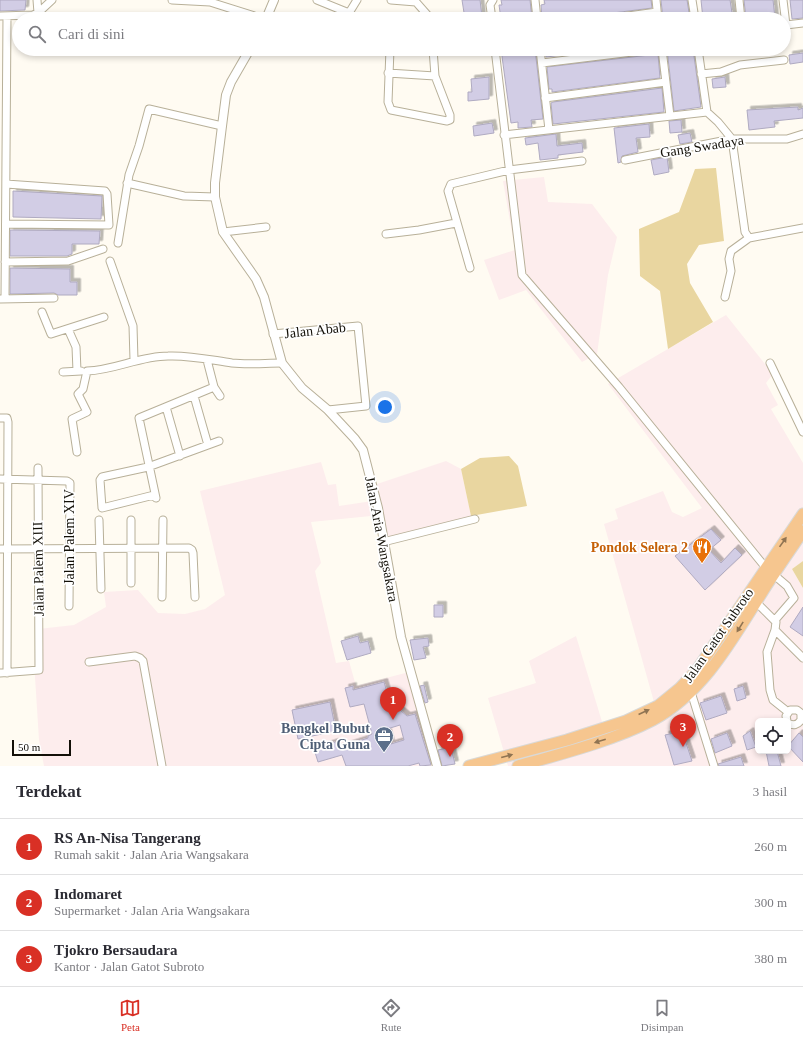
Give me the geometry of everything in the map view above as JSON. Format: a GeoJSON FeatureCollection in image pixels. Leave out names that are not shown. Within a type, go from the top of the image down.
{"type":"FeatureCollection","features":[{"type":"Feature","properties":{"kind":"highway","name":"Jalan Gatot Subroto"},"geometry":{"type":"LineString","coordinates":[[469,766],[655,719],[691,692],[720,657],[803,514]]}},
{"type":"Feature","properties":{"kind":"highway","name":"Jalan Gatot Subroto"},"geometry":{"type":"LineString","coordinates":[[768,573],[803,531]]}},
{"type":"Feature","properties":{"kind":"highway","name":"Jalan Gatot Subroto"},"geometry":{"type":"LineString","coordinates":[[518,766],[628,726],[658,706],[680,688],[697,670],[756,594]]}},
{"type":"Feature","properties":{"kind":"street"},"geometry":{"type":"LineString","coordinates":[[37,0],[38,12]]}},
{"type":"Feature","properties":{"kind":"street"},"geometry":{"type":"LineString","coordinates":[[39,12],[52,0]]}},
{"type":"Feature","properties":{"kind":"street"},"geometry":{"type":"LineString","coordinates":[[172,0],[210,1],[244,12]]}},
{"type":"Feature","properties":{"kind":"street"},"geometry":{"type":"LineString","coordinates":[[268,12],[274,0]]}},
{"type":"Feature","properties":{"kind":"street"},"geometry":{"type":"LineString","coordinates":[[317,0],[340,12]]}},
{"type":"Feature","properties":{"kind":"street"},"geometry":{"type":"LineString","coordinates":[[350,12],[357,0]]}},
{"type":"Feature","properties":{"kind":"street"},"geometry":{"type":"LineString","coordinates":[[391,0],[416,2],[425,12]]}},
{"type":"Feature","properties":{"kind":"street"},"geometry":{"type":"LineString","coordinates":[[491,12],[490,5],[493,0]]}},
{"type":"Feature","properties":{"kind":"street"},"geometry":{"type":"LineString","coordinates":[[535,0],[536,12]]}},
{"type":"Feature","properties":{"kind":"street"},"geometry":{"type":"LineString","coordinates":[[656,0],[658,12]]}},
{"type":"Feature","properties":{"kind":"street"},"geometry":{"type":"LineString","coordinates":[[692,0],[694,12]]}},
{"type":"Feature","properties":{"kind":"street"},"geometry":{"type":"LineString","coordinates":[[739,0],[740,12]]}},
{"type":"Feature","properties":{"kind":"street"},"geometry":{"type":"LineString","coordinates":[[783,0],[784,12]]}},
{"type":"Feature","properties":{"kind":"street"},"geometry":{"type":"LineString","coordinates":[[4,16],[3,174],[6,184],[3,204],[6,224],[3,234],[3,299],[54,298]]}},
{"type":"Feature","properties":{"kind":"street"},"geometry":{"type":"LineString","coordinates":[[791,24],[803,23]]}},
{"type":"Feature","properties":{"kind":"street","name":"Jalan Aria Wangsakara"},"geometry":{"type":"LineString","coordinates":[[246,56],[229,88],[222,126],[215,197],[223,232],[256,279],[264,297],[282,363],[302,388],[328,410],[355,439],[363,450],[378,508],[401,637],[437,766]]}},
{"type":"Feature","properties":{"kind":"street"},"geometry":{"type":"LineString","coordinates":[[389,56],[388,102],[391,110],[450,120],[450,115],[435,76],[434,56]]}},
{"type":"Feature","properties":{"kind":"street"},"geometry":{"type":"LineString","coordinates":[[496,56],[508,170],[522,275],[628,398],[768,573],[787,586],[794,598],[775,620]]}},
{"type":"Feature","properties":{"kind":"street"},"geometry":{"type":"LineString","coordinates":[[541,56],[549,130]]}},
{"type":"Feature","properties":{"kind":"street"},"geometry":{"type":"LineString","coordinates":[[542,63],[600,56]]}},
{"type":"Feature","properties":{"kind":"street"},"geometry":{"type":"LineString","coordinates":[[663,56],[670,116]]}},
{"type":"Feature","properties":{"kind":"street"},"geometry":{"type":"LineString","coordinates":[[699,56],[707,112],[718,122],[732,139],[745,232],[749,238]]}},
{"type":"Feature","properties":{"kind":"street"},"geometry":{"type":"LineString","coordinates":[[701,74],[721,72],[740,65],[784,60]]}},
{"type":"Feature","properties":{"kind":"street"},"geometry":{"type":"LineString","coordinates":[[388,73],[435,76]]}},
{"type":"Feature","properties":{"kind":"street"},"geometry":{"type":"LineString","coordinates":[[545,98],[666,82]]}},
{"type":"Feature","properties":{"kind":"street"},"geometry":{"type":"LineString","coordinates":[[118,242],[128,183],[149,109],[222,126]]}},
{"type":"Feature","properties":{"kind":"street"},"geometry":{"type":"LineString","coordinates":[[504,135],[707,112]]}},
{"type":"Feature","properties":{"kind":"street","name":"Gang Swadaya"},"geometry":{"type":"LineString","coordinates":[[625,160],[732,139],[787,139],[803,134]]}},
{"type":"Feature","properties":{"kind":"street"},"geometry":{"type":"LineString","coordinates":[[470,268],[448,191],[451,184],[508,170],[582,161]]}},
{"type":"Feature","properties":{"kind":"street"},"geometry":{"type":"LineString","coordinates":[[128,183],[184,196],[215,197]]}},
{"type":"Feature","properties":{"kind":"street"},"geometry":{"type":"LineString","coordinates":[[6,184],[105,191],[107,194],[109,225],[6,224]]}},
{"type":"Feature","properties":{"kind":"street"},"geometry":{"type":"LineString","coordinates":[[386,234],[456,223]]}},
{"type":"Feature","properties":{"kind":"street"},"geometry":{"type":"LineString","coordinates":[[223,232],[266,227]]}},
{"type":"Feature","properties":{"kind":"street"},"geometry":{"type":"LineString","coordinates":[[725,297],[731,271],[729,259],[731,251],[749,238],[803,228]]}},
{"type":"Feature","properties":{"kind":"street"},"geometry":{"type":"LineString","coordinates":[[4,264],[68,261],[103,248]]}},
{"type":"Feature","properties":{"kind":"street"},"geometry":{"type":"LineString","coordinates":[[110,261],[133,326],[134,360]]}},
{"type":"Feature","properties":{"kind":"street"},"geometry":{"type":"LineString","coordinates":[[42,312],[51,334],[104,317]]}},
{"type":"Feature","properties":{"kind":"street","name":"Jalan Abab"},"geometry":{"type":"LineString","coordinates":[[273,334],[358,326],[366,406],[328,410]]}},
{"type":"Feature","properties":{"kind":"street"},"geometry":{"type":"LineString","coordinates":[[68,328],[76,347],[78,371]]}},
{"type":"Feature","properties":{"kind":"street"},"geometry":{"type":"LineString","coordinates":[[63,372],[97,371],[134,360],[168,356],[193,356],[207,360],[248,364],[282,363]]}},
{"type":"Feature","properties":{"kind":"street"},"geometry":{"type":"LineString","coordinates":[[207,360],[214,387],[220,396]]}},
{"type":"Feature","properties":{"kind":"street"},"geometry":{"type":"LineString","coordinates":[[770,363],[803,432]]}},
{"type":"Feature","properties":{"kind":"street"},"geometry":{"type":"LineString","coordinates":[[77,452],[72,419],[87,412],[78,394],[84,389],[87,371]]}},
{"type":"Feature","properties":{"kind":"street"},"geometry":{"type":"LineString","coordinates":[[214,387],[139,418],[138,424],[147,450],[148,467],[155,497],[104,508],[100,506],[100,480],[102,477],[148,467],[219,441]]}},
{"type":"Feature","properties":{"kind":"street"},"geometry":{"type":"LineString","coordinates":[[194,396],[208,445]]}},
{"type":"Feature","properties":{"kind":"street"},"geometry":{"type":"LineString","coordinates":[[166,407],[180,456]]}},
{"type":"Feature","properties":{"kind":"street"},"geometry":{"type":"LineString","coordinates":[[0,418],[8,420],[4,448],[4,673]]}},
{"type":"Feature","properties":{"kind":"street","name":"Jalan Palem XIII"},"geometry":{"type":"LineString","coordinates":[[4,673],[39,671],[38,468]]}},
{"type":"Feature","properties":{"kind":"street","name":"Jalan Palem XIV"},"geometry":{"type":"LineString","coordinates":[[4,479],[38,479],[67,481],[70,483],[69,606]]}},
{"type":"Feature","properties":{"kind":"street"},"geometry":{"type":"LineString","coordinates":[[383,542],[475,518]]}},
{"type":"Feature","properties":{"kind":"street"},"geometry":{"type":"LineString","coordinates":[[99,520],[101,589]]}},
{"type":"Feature","properties":{"kind":"street"},"geometry":{"type":"LineString","coordinates":[[131,520],[131,583]]}},
{"type":"Feature","properties":{"kind":"street"},"geometry":{"type":"LineString","coordinates":[[162,598],[163,520]]}},
{"type":"Feature","properties":{"kind":"street"},"geometry":{"type":"LineString","coordinates":[[4,549],[192,550],[195,597]]}},
{"type":"Feature","properties":{"kind":"street"},"geometry":{"type":"LineString","coordinates":[[756,594],[775,620],[775,630],[767,652],[770,690],[773,700],[788,712]]}},
{"type":"Feature","properties":{"kind":"street"},"geometry":{"type":"LineString","coordinates":[[775,630],[803,658]]}},
{"type":"Feature","properties":{"kind":"street"},"geometry":{"type":"LineString","coordinates":[[89,662],[134,656],[143,661],[162,766]]}},
{"type":"Feature","properties":{"kind":"street"},"geometry":{"type":"LineString","coordinates":[[691,692],[714,766]]}},
{"type":"Feature","properties":{"kind":"street"},"geometry":{"type":"LineString","coordinates":[[786,718],[788,712],[795,709],[801,713],[800,727]]}},
{"type":"Feature","properties":{"kind":"shaded area"},"geometry":{"type":"Polygon","coordinates":[[[716,168],[724,241],[699,245],[687,264],[690,283],[713,322],[668,349],[660,291],[640,276],[639,229],[679,212],[695,169],[716,168]]]}},
{"type":"Feature","properties":{"kind":"shaded area"},"geometry":{"type":"Polygon","coordinates":[[[544,177],[548,202],[592,204],[617,237],[608,275],[597,354],[582,362],[526,290],[499,300],[484,260],[515,250],[503,181],[544,177]]]}},
{"type":"Feature","properties":{"kind":"shaded area"},"geometry":{"type":"Polygon","coordinates":[[[726,315],[773,374],[766,383],[778,405],[771,409],[803,463],[803,561],[792,569],[803,588],[803,766],[508,766],[488,698],[536,683],[529,661],[576,636],[603,725],[654,702],[604,524],[618,519],[615,509],[663,491],[672,512],[683,517],[702,508],[608,384],[726,315]]]}},
{"type":"Feature","properties":{"kind":"shaded area"},"geometry":{"type":"Polygon","coordinates":[[[509,456],[518,466],[527,506],[471,516],[461,469],[480,458],[509,456]]]}},
{"type":"Feature","properties":{"kind":"shaded area"},"geometry":{"type":"Polygon","coordinates":[[[446,461],[461,469],[471,516],[385,538],[381,515],[311,522],[321,563],[315,571],[336,663],[349,661],[356,686],[409,672],[435,766],[44,766],[39,740],[35,677],[38,629],[74,625],[106,607],[104,592],[138,590],[158,613],[185,614],[205,609],[225,595],[200,491],[321,462],[328,485],[336,484],[339,506],[379,500],[374,485],[446,461]]]}},
{"type":"Feature","properties":{"kind":"shaded area"},"geometry":{"type":"Polygon","coordinates":[[[803,561],[803,588],[792,569],[803,561]]]}},
{"type":"Feature","properties":{"kind":"building"},"geometry":{"type":"Polygon","coordinates":[[[0,0],[26,0],[25,10],[0,11],[0,0]]]}},
{"type":"Feature","properties":{"kind":"building"},"geometry":{"type":"Polygon","coordinates":[[[462,0],[480,0],[481,12],[464,12],[462,0]]]}},
{"type":"Feature","properties":{"kind":"building"},"geometry":{"type":"Polygon","coordinates":[[[501,0],[530,0],[531,12],[500,12],[499,5],[502,5],[501,0]]]}},
{"type":"Feature","properties":{"kind":"building"},"geometry":{"type":"Polygon","coordinates":[[[544,0],[651,0],[652,8],[621,12],[542,12],[541,5],[545,4],[544,0]]]}},
{"type":"Feature","properties":{"kind":"building"},"geometry":{"type":"Polygon","coordinates":[[[661,0],[687,0],[689,12],[662,12],[661,0]]]}},
{"type":"Feature","properties":{"kind":"building"},"geometry":{"type":"Polygon","coordinates":[[[701,0],[730,0],[732,12],[702,12],[701,0]]]}},
{"type":"Feature","properties":{"kind":"building"},"geometry":{"type":"Polygon","coordinates":[[[744,0],[773,0],[774,12],[745,12],[744,0]]]}},
{"type":"Feature","properties":{"kind":"building"},"geometry":{"type":"Polygon","coordinates":[[[790,0],[803,0],[803,18],[792,19],[790,0]]]}},
{"type":"Feature","properties":{"kind":"building"},"geometry":{"type":"Polygon","coordinates":[[[803,53],[803,62],[790,64],[789,56],[803,53]]]}},
{"type":"Feature","properties":{"kind":"building"},"geometry":{"type":"Polygon","coordinates":[[[502,56],[536,56],[543,119],[531,120],[532,127],[518,128],[518,122],[511,123],[502,56]]]}},
{"type":"Feature","properties":{"kind":"building"},"geometry":{"type":"Polygon","coordinates":[[[641,56],[658,56],[660,78],[552,92],[552,89],[549,89],[547,67],[641,56]]]}},
{"type":"Feature","properties":{"kind":"building"},"geometry":{"type":"Polygon","coordinates":[[[668,56],[694,56],[701,107],[674,111],[668,56]]]}},
{"type":"Feature","properties":{"kind":"building"},"geometry":{"type":"Polygon","coordinates":[[[489,77],[489,99],[468,101],[468,92],[472,92],[471,79],[489,77]]]}},
{"type":"Feature","properties":{"kind":"building"},"geometry":{"type":"Polygon","coordinates":[[[725,77],[726,87],[713,88],[712,79],[725,77]]]}},
{"type":"Feature","properties":{"kind":"building"},"geometry":{"type":"Polygon","coordinates":[[[662,88],[664,112],[553,124],[551,103],[553,102],[662,88]]]}},
{"type":"Feature","properties":{"kind":"building"},"geometry":{"type":"Polygon","coordinates":[[[798,107],[798,110],[803,108],[803,118],[774,121],[775,127],[749,130],[747,110],[798,107]]]}},
{"type":"Feature","properties":{"kind":"building"},"geometry":{"type":"Polygon","coordinates":[[[681,120],[682,132],[670,133],[669,121],[681,120]]]}},
{"type":"Feature","properties":{"kind":"building"},"geometry":{"type":"Polygon","coordinates":[[[492,123],[494,133],[474,136],[473,126],[492,123]]]}},
{"type":"Feature","properties":{"kind":"building"},"geometry":{"type":"Polygon","coordinates":[[[649,124],[650,137],[636,138],[638,152],[622,156],[621,162],[618,163],[614,128],[649,124]]]}},
{"type":"Feature","properties":{"kind":"building"},"geometry":{"type":"Polygon","coordinates":[[[690,133],[692,142],[680,144],[678,135],[690,133]]]}},
{"type":"Feature","properties":{"kind":"building"},"geometry":{"type":"Polygon","coordinates":[[[556,134],[557,146],[582,143],[583,152],[558,155],[558,158],[540,160],[538,143],[526,145],[525,138],[556,134]]]}},
{"type":"Feature","properties":{"kind":"building"},"geometry":{"type":"Polygon","coordinates":[[[667,157],[669,172],[654,175],[651,160],[667,157]]]}},
{"type":"Feature","properties":{"kind":"building"},"geometry":{"type":"Polygon","coordinates":[[[13,191],[102,196],[101,219],[13,217],[13,191]]]}},
{"type":"Feature","properties":{"kind":"building"},"geometry":{"type":"Polygon","coordinates":[[[10,230],[100,231],[99,244],[72,244],[72,254],[67,256],[10,256],[10,230]]]}},
{"type":"Feature","properties":{"kind":"building"},"geometry":{"type":"Polygon","coordinates":[[[10,268],[70,269],[70,282],[77,282],[77,295],[58,295],[54,293],[10,294],[10,268]]]}},
{"type":"Feature","properties":{"kind":"building"},"geometry":{"type":"Polygon","coordinates":[[[711,529],[721,540],[709,550],[721,563],[735,548],[742,555],[705,590],[675,556],[711,529]]]}},
{"type":"Feature","properties":{"kind":"building"},"geometry":{"type":"Polygon","coordinates":[[[434,605],[443,605],[443,617],[434,617],[434,605]]]}},
{"type":"Feature","properties":{"kind":"building"},"geometry":{"type":"Polygon","coordinates":[[[803,607],[803,636],[790,627],[803,607]]]}},
{"type":"Feature","properties":{"kind":"building"},"geometry":{"type":"Polygon","coordinates":[[[358,636],[360,643],[368,641],[371,653],[347,660],[341,641],[358,636]]]}},
{"type":"Feature","properties":{"kind":"building"},"geometry":{"type":"Polygon","coordinates":[[[428,638],[429,646],[423,647],[426,658],[414,660],[410,640],[428,638]]]}},
{"type":"Feature","properties":{"kind":"building"},"geometry":{"type":"Polygon","coordinates":[[[384,682],[389,699],[396,697],[400,710],[407,716],[415,714],[431,765],[420,766],[419,763],[408,766],[346,766],[342,755],[318,762],[314,749],[335,742],[337,748],[368,738],[368,736],[372,734],[364,704],[350,707],[345,688],[353,686],[353,690],[384,682]],[[400,725],[387,729],[391,744],[404,740],[400,725]]]}},
{"type":"Feature","properties":{"kind":"building"},"geometry":{"type":"Polygon","coordinates":[[[424,685],[428,702],[425,703],[420,686],[424,685]]]}},
{"type":"Feature","properties":{"kind":"building"},"geometry":{"type":"Polygon","coordinates":[[[743,686],[746,698],[737,701],[734,689],[743,686]]]}},
{"type":"Feature","properties":{"kind":"building"},"geometry":{"type":"Polygon","coordinates":[[[721,696],[727,713],[706,720],[700,703],[721,696]]]}},
{"type":"Feature","properties":{"kind":"building"},"geometry":{"type":"Polygon","coordinates":[[[330,702],[336,731],[298,739],[292,710],[330,702]]]}},
{"type":"Feature","properties":{"kind":"building"},"geometry":{"type":"Polygon","coordinates":[[[682,731],[692,761],[674,765],[665,735],[682,731]]]}},
{"type":"Feature","properties":{"kind":"building"},"geometry":{"type":"Polygon","coordinates":[[[750,731],[755,747],[747,750],[743,736],[750,731]]]}},
{"type":"Feature","properties":{"kind":"building"},"geometry":{"type":"Polygon","coordinates":[[[727,733],[732,746],[715,753],[711,739],[727,733]]]}},
{"type":"Feature","properties":{"kind":"building"},"geometry":{"type":"Polygon","coordinates":[[[799,733],[803,737],[803,762],[791,749],[791,742],[799,733]]]}},
{"type":"Feature","properties":{"kind":"building"},"geometry":{"type":"Polygon","coordinates":[[[451,747],[455,764],[442,766],[438,750],[451,747]]]}},
{"type":"Feature","properties":{"kind":"building"},"geometry":{"type":"Polygon","coordinates":[[[767,754],[778,754],[781,766],[769,766],[767,754]]]}},
{"type":"Feature","properties":{"kind":"building"},"geometry":{"type":"Polygon","coordinates":[[[741,757],[744,766],[719,766],[718,764],[741,757]]]}},
{"type":"Feature","properties":{"kind":"place","name":"Pondok Selera 2"},"geometry":{"type":"Point","coordinates":[702,564]}},
{"type":"Feature","properties":{"kind":"place","name":"RS An-Nisa Tangerang"},"geometry":{"type":"Point","coordinates":[393,720]}},
{"type":"Feature","properties":{"kind":"place","name":"Tjokro Bersaudara"},"geometry":{"type":"Point","coordinates":[683,747]}},
{"type":"Feature","properties":{"kind":"place","name":"Bengkel Bubut Cipta Guna"},"geometry":{"type":"Point","coordinates":[384,753]}},
{"type":"Feature","properties":{"kind":"place","name":"Indomaret"},"geometry":{"type":"Point","coordinates":[450,757]}}]}
